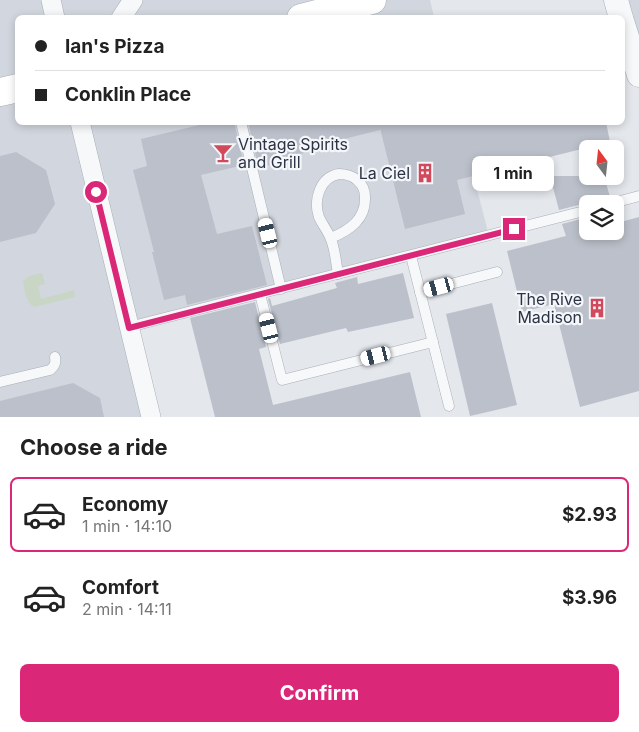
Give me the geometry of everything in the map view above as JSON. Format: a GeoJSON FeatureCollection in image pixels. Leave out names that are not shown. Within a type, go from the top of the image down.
{"type":"FeatureCollection","features":[{"type":"Feature","properties":{"kind":"main road"},"geometry":{"type":"LineString","coordinates":[[313,15],[372,0]]}},
{"type":"Feature","properties":{"kind":"main road"},"geometry":{"type":"LineString","coordinates":[[0,92],[15,89]]}},
{"type":"Feature","properties":{"kind":"street"},"geometry":{"type":"LineString","coordinates":[[51,0],[54,15]]}},
{"type":"Feature","properties":{"kind":"street"},"geometry":{"type":"LineString","coordinates":[[123,15],[133,0]]}},
{"type":"Feature","properties":{"kind":"street"},"geometry":{"type":"LineString","coordinates":[[616,0],[620,15]]}},
{"type":"Feature","properties":{"kind":"street"},"geometry":{"type":"LineString","coordinates":[[625,31],[639,76]]}},
{"type":"Feature","properties":{"kind":"street"},"geometry":{"type":"LineString","coordinates":[[81,125],[151,417]]}},
{"type":"Feature","properties":{"kind":"lane"},"geometry":{"type":"LineString","coordinates":[[242,125],[281,289]]}},
{"type":"Feature","properties":{"kind":"lane"},"geometry":{"type":"LineString","coordinates":[[331,238],[345,232],[360,218],[364,210],[365,193],[362,185],[357,179],[342,174],[334,175],[326,180],[321,186],[317,197],[319,216],[331,238],[338,274]]}},
{"type":"Feature","properties":{"kind":"lane"},"geometry":{"type":"LineString","coordinates":[[624,200],[639,196]]}},
{"type":"Feature","properties":{"kind":"lane"},"geometry":{"type":"LineString","coordinates":[[129,328],[579,212]]}},
{"type":"Feature","properties":{"kind":"lane"},"geometry":{"type":"LineString","coordinates":[[411,256],[449,406]]}},
{"type":"Feature","properties":{"kind":"lane"},"geometry":{"type":"LineString","coordinates":[[420,292],[497,272]]}},
{"type":"Feature","properties":{"kind":"lane"},"geometry":{"type":"LineString","coordinates":[[260,294],[282,380],[433,342]]}},
{"type":"Feature","properties":{"kind":"lane"},"geometry":{"type":"LineString","coordinates":[[0,382],[50,370],[56,362],[55,357]]}},
{"type":"Feature","properties":{"kind":"shaded area"},"geometry":{"type":"Polygon","coordinates":[[[0,0],[430,0],[434,15],[15,15],[15,125],[461,125],[489,236],[129,327],[151,417],[0,417],[0,0]]]}},
{"type":"Feature","properties":{"kind":"shaded area"},"geometry":{"type":"Polygon","coordinates":[[[616,0],[639,0],[639,75],[625,29],[625,15],[621,15],[616,0]]]}},
{"type":"Feature","properties":{"kind":"green space"},"geometry":{"type":"Polygon","coordinates":[[[42,273],[45,284],[38,286],[41,299],[74,290],[75,297],[34,307],[31,305],[27,299],[23,281],[29,276],[42,273]]]}},
{"type":"Feature","properties":{"kind":"building"},"geometry":{"type":"Polygon","coordinates":[[[199,125],[235,125],[244,165],[201,175],[217,234],[252,226],[267,285],[187,305],[185,295],[164,300],[133,170],[147,166],[141,139],[199,125]]]}},
{"type":"Feature","properties":{"kind":"building","name":"La Ciel"},"geometry":{"type":"Polygon","coordinates":[[[249,125],[607,125],[610,140],[579,140],[579,150],[457,180],[465,214],[405,229],[380,128],[380,130],[320,145],[321,149],[300,154],[302,161],[278,167],[277,163],[266,166],[264,159],[257,161],[249,125]]]}},
{"type":"Feature","properties":{"kind":"building"},"geometry":{"type":"Polygon","coordinates":[[[16,152],[46,170],[55,204],[36,233],[0,242],[0,156],[16,152]]]}},
{"type":"Feature","properties":{"kind":"building"},"geometry":{"type":"Polygon","coordinates":[[[550,176],[579,176],[579,185],[607,185],[609,195],[579,195],[579,205],[559,210],[550,176]]]}},
{"type":"Feature","properties":{"kind":"building","name":"The Rive Madison"},"geometry":{"type":"Polygon","coordinates":[[[639,217],[639,391],[580,407],[554,304],[522,312],[507,251],[566,236],[562,224],[579,219],[579,240],[624,240],[624,221],[639,217]]]}},
{"type":"Feature","properties":{"kind":"building"},"geometry":{"type":"Polygon","coordinates":[[[403,273],[414,318],[348,332],[346,328],[280,344],[268,299],[270,298],[272,306],[337,288],[335,283],[357,277],[358,284],[403,273]]]}},
{"type":"Feature","properties":{"kind":"building"},"geometry":{"type":"Polygon","coordinates":[[[255,302],[266,347],[259,349],[273,405],[410,372],[421,417],[215,417],[190,318],[255,302]]]}},
{"type":"Feature","properties":{"kind":"building"},"geometry":{"type":"Polygon","coordinates":[[[492,303],[517,405],[470,416],[446,314],[492,303]]]}},
{"type":"Feature","properties":{"kind":"building"},"geometry":{"type":"Polygon","coordinates":[[[73,383],[100,398],[104,417],[0,417],[0,401],[73,383]]]}},
{"type":"Feature","properties":{"kind":"place","name":"Vintage Spirits and Grill"},"geometry":{"type":"Point","coordinates":[223,153]}},
{"type":"Feature","properties":{"kind":"place","name":"La Ciel"},"geometry":{"type":"Point","coordinates":[425,173]}},
{"type":"Feature","properties":{"kind":"place","name":"The Rive Madison"},"geometry":{"type":"Point","coordinates":[597,308]}},
{"type":"Feature","properties":{"kind":"route"},"geometry":{"type":"LineString","coordinates":[[96,192],[129,328],[514,229]]}}]}
